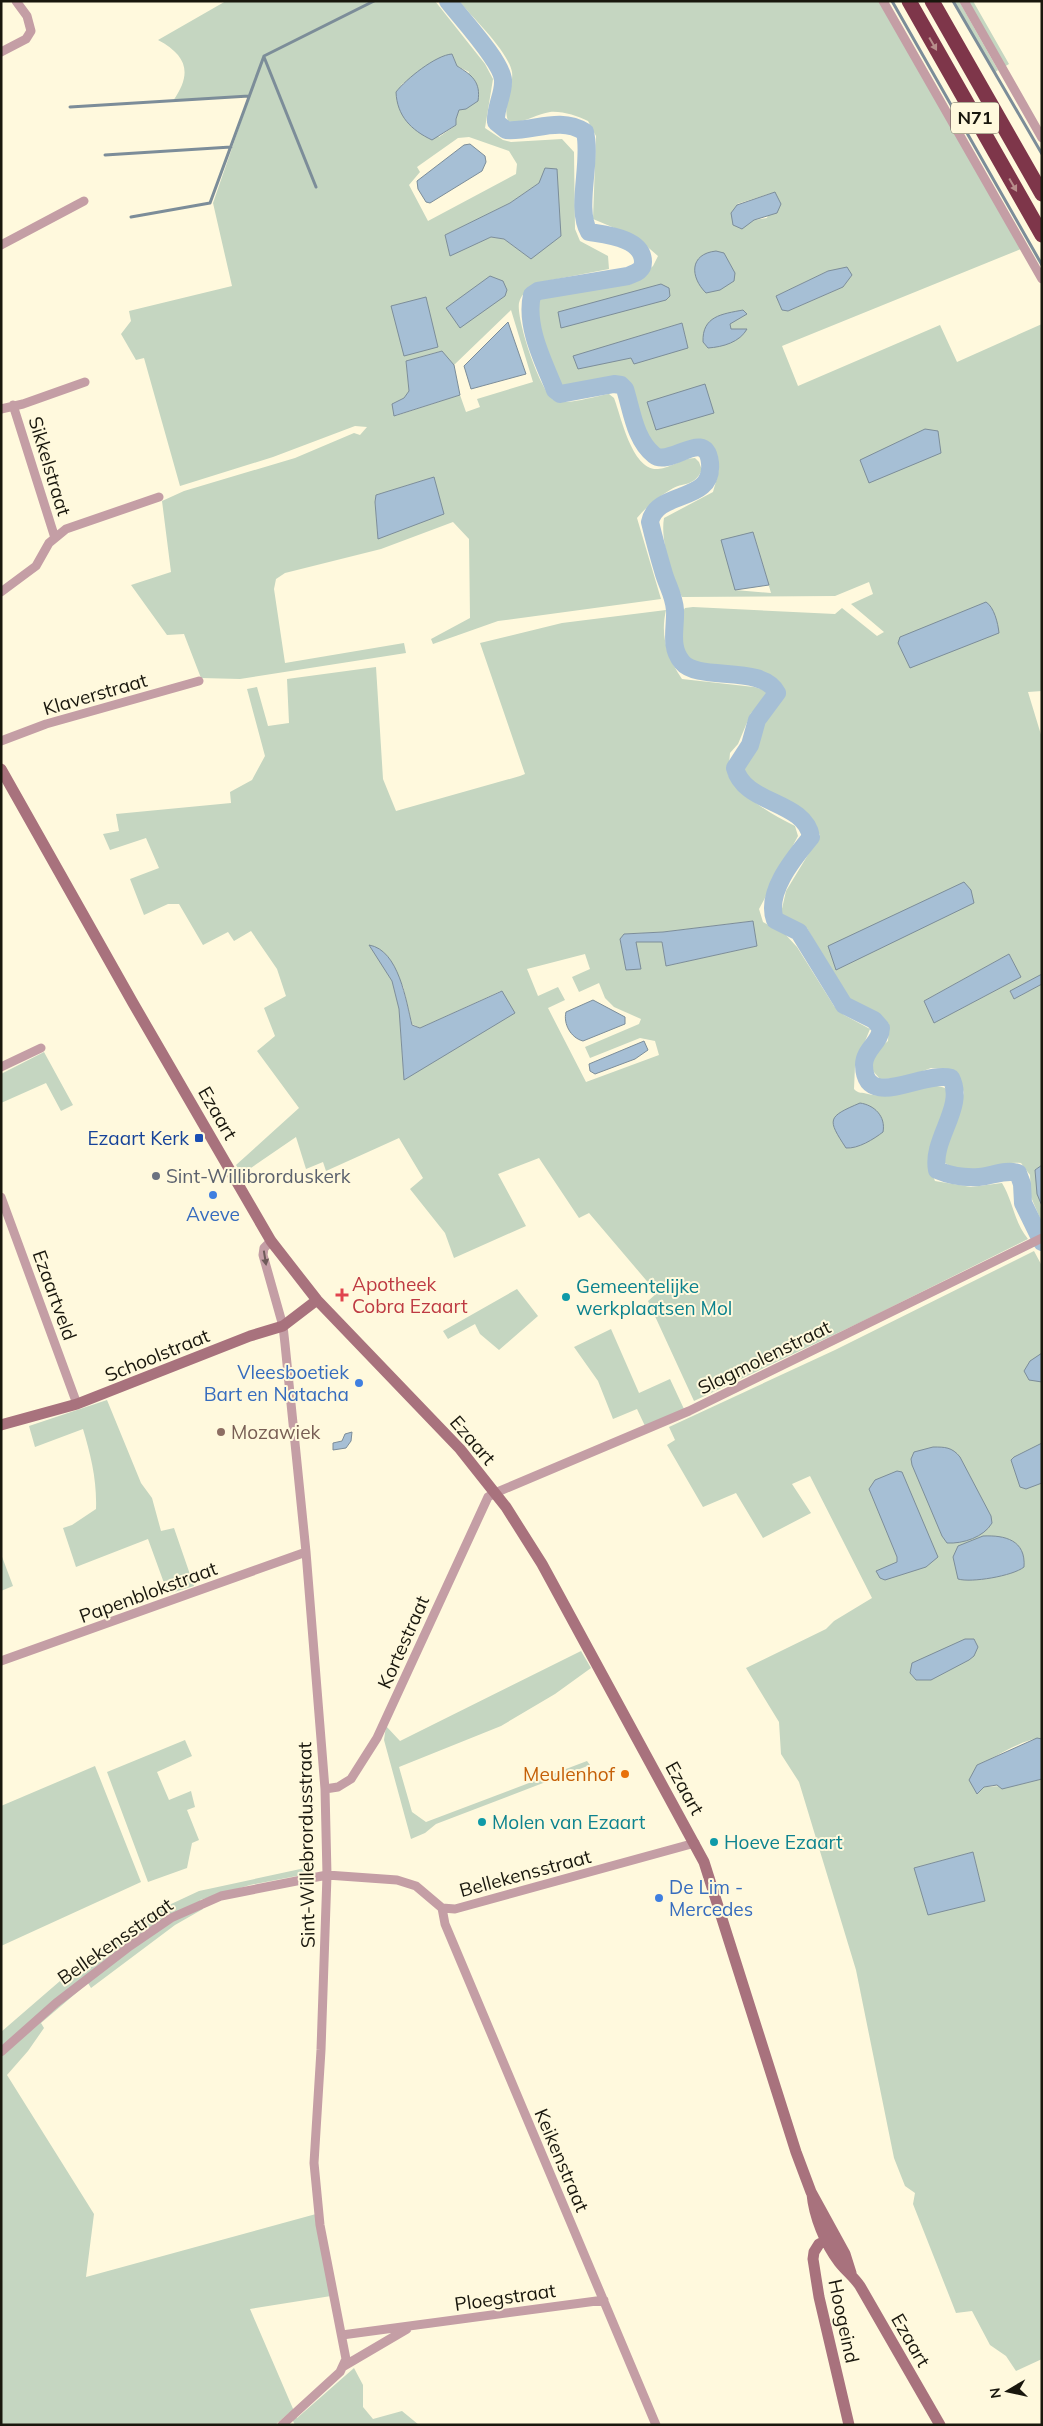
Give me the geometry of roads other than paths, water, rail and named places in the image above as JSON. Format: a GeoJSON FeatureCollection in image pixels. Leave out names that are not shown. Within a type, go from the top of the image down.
{"type":"FeatureCollection","features":[{"type":"Feature","properties":{"kind":"highway","name":"N71"},"geometry":{"type":"LineString","coordinates":[[908,1],[1042,235]]}},
{"type":"Feature","properties":{"kind":"highway","name":"N71"},"geometry":{"type":"LineString","coordinates":[[932,1],[1042,194]]}},
{"type":"Feature","properties":{"kind":"main road","name":"Ezaart"},"geometry":{"type":"LineString","coordinates":[[1,769],[132,1002],[272,1241],[316,1300],[460,1449],[495,1492],[542,1564],[695,1843],[722,1912],[793,2144],[811,2192],[813,2209],[831,2237],[839,2263],[851,2273],[940,2425]]}},
{"type":"Feature","properties":{"kind":"main road","name":"Schoolstraat"},"geometry":{"type":"LineString","coordinates":[[1,1426],[78,1404],[250,1336],[283,1326],[316,1300]]}},
{"type":"Feature","properties":{"kind":"main road","name":"Hoogeind"},"geometry":{"type":"LineString","coordinates":[[831,2237],[816,2248],[813,2259],[819,2297],[850,2425]]}},
{"type":"Feature","properties":{"kind":"street"},"geometry":{"type":"LineString","coordinates":[[1,52],[26,39],[31,31],[27,16],[16,1]]}},
{"type":"Feature","properties":{"kind":"street"},"geometry":{"type":"LineString","coordinates":[[883,1],[1042,279]]}},
{"type":"Feature","properties":{"kind":"street"},"geometry":{"type":"LineString","coordinates":[[964,1],[1042,138]]}},
{"type":"Feature","properties":{"kind":"street"},"geometry":{"type":"LineString","coordinates":[[1,245],[84,201]]}},
{"type":"Feature","properties":{"kind":"street","name":"Sikkelstraat"},"geometry":{"type":"LineString","coordinates":[[1,409],[23,404],[85,382]]}},
{"type":"Feature","properties":{"kind":"street","name":"Sikkelstraat"},"geometry":{"type":"LineString","coordinates":[[13,405],[55,538]]}},
{"type":"Feature","properties":{"kind":"street"},"geometry":{"type":"LineString","coordinates":[[1,592],[36,566],[55,538],[66,530],[159,497]]}},
{"type":"Feature","properties":{"kind":"street","name":"Klaverstraat"},"geometry":{"type":"LineString","coordinates":[[1,741],[46,724],[198,681]]}},
{"type":"Feature","properties":{"kind":"street"},"geometry":{"type":"LineString","coordinates":[[1,1067],[40,1048]]}},
{"type":"Feature","properties":{"kind":"street","name":"Ezaartveld"},"geometry":{"type":"LineString","coordinates":[[1,1198],[78,1404]]}},
{"type":"Feature","properties":{"kind":"street","name":"Slagmolenstraat"},"geometry":{"type":"LineString","coordinates":[[495,1492],[689,1411],[1038,1240]]}},
{"type":"Feature","properties":{"kind":"street","name":"Sint-Willebrordusstraat"},"geometry":{"type":"LineString","coordinates":[[272,1241],[264,1248],[263,1255],[283,1326],[306,1552],[325,1789],[327,1875],[321,2050],[314,2163],[320,2225],[346,2359],[344,2366]]}},
{"type":"Feature","properties":{"kind":"street","name":"Kortestraat"},"geometry":{"type":"LineString","coordinates":[[325,1789],[338,1787],[351,1779],[377,1738],[484,1503],[495,1492]]}},
{"type":"Feature","properties":{"kind":"street","name":"Papenblokstraat"},"geometry":{"type":"LineString","coordinates":[[1,1661],[306,1552]]}},
{"type":"Feature","properties":{"kind":"street","name":"Bellekensstraat"},"geometry":{"type":"LineString","coordinates":[[1,2052],[85,1979],[171,1918],[221,1896],[327,1875],[397,1880],[416,1886],[442,1908],[462,1908],[695,1843]]}},
{"type":"Feature","properties":{"kind":"street","name":"Keikenstraat"},"geometry":{"type":"LineString","coordinates":[[442,1908],[449,1933],[656,2425]]}},
{"type":"Feature","properties":{"kind":"street","name":"Ploegstraat"},"geometry":{"type":"LineString","coordinates":[[342,2336],[604,2300]]}},
{"type":"Feature","properties":{"kind":"street","name":"Ploegstraat"},"geometry":{"type":"LineString","coordinates":[[344,2366],[410,2327]]}},
{"type":"Feature","properties":{"kind":"street"},"geometry":{"type":"LineString","coordinates":[[282,2425],[294,2420],[344,2366]]}},
{"type":"Feature","properties":{"kind":"water"},"geometry":{"type":"Polygon","coordinates":[[[452,54],[457,66],[471,76],[477,84],[478,101],[466,109],[459,110],[456,125],[432,140],[412,127],[402,115],[396,92],[422,68],[445,55],[452,54]]]}},
{"type":"Feature","properties":{"kind":"water"},"geometry":{"type":"Polygon","coordinates":[[[470,144],[485,156],[486,162],[482,171],[430,203],[426,202],[418,189],[417,181],[464,145],[470,144]]]}},
{"type":"Feature","properties":{"kind":"water"},"geometry":{"type":"Polygon","coordinates":[[[545,168],[557,169],[561,236],[531,259],[504,239],[491,237],[450,256],[445,235],[510,203],[539,183],[545,168]]]}},
{"type":"Feature","properties":{"kind":"water"},"geometry":{"type":"Polygon","coordinates":[[[775,192],[781,204],[777,213],[754,220],[742,229],[733,225],[731,213],[737,205],[775,192]]]}},
{"type":"Feature","properties":{"kind":"water"},"geometry":{"type":"Polygon","coordinates":[[[716,251],[724,253],[735,273],[734,281],[720,290],[706,293],[697,280],[695,267],[701,257],[716,251]]]}},
{"type":"Feature","properties":{"kind":"water"},"geometry":{"type":"Polygon","coordinates":[[[847,267],[852,275],[843,287],[788,311],[782,310],[776,296],[828,271],[847,267]]]}},
{"type":"Feature","properties":{"kind":"water"},"geometry":{"type":"Polygon","coordinates":[[[490,276],[503,281],[507,290],[505,296],[460,328],[446,308],[490,276]]]}},
{"type":"Feature","properties":{"kind":"water"},"geometry":{"type":"Polygon","coordinates":[[[661,284],[669,288],[670,296],[666,300],[561,328],[558,312],[661,284]]]}},
{"type":"Feature","properties":{"kind":"water"},"geometry":{"type":"Polygon","coordinates":[[[426,297],[438,347],[404,356],[391,306],[426,297]]]}},
{"type":"Feature","properties":{"kind":"water"},"geometry":{"type":"Polygon","coordinates":[[[743,310],[747,314],[730,324],[731,329],[747,329],[744,334],[730,343],[708,348],[703,342],[706,327],[710,322],[721,315],[743,310]]]}},
{"type":"Feature","properties":{"kind":"water"},"geometry":{"type":"Polygon","coordinates":[[[508,322],[526,374],[471,389],[464,366],[508,322]]]}},
{"type":"Feature","properties":{"kind":"water"},"geometry":{"type":"Polygon","coordinates":[[[682,323],[688,348],[634,364],[631,358],[578,369],[573,356],[682,323]]]}},
{"type":"Feature","properties":{"kind":"water"},"geometry":{"type":"Polygon","coordinates":[[[442,351],[454,365],[460,395],[394,416],[392,404],[404,398],[409,391],[406,361],[442,351]]]}},
{"type":"Feature","properties":{"kind":"water"},"geometry":{"type":"Polygon","coordinates":[[[705,384],[714,413],[656,430],[647,402],[705,384]]]}},
{"type":"Feature","properties":{"kind":"water"},"geometry":{"type":"Polygon","coordinates":[[[925,429],[938,431],[941,453],[869,483],[860,460],[925,429]]]}},
{"type":"Feature","properties":{"kind":"water"},"geometry":{"type":"Polygon","coordinates":[[[434,477],[444,514],[378,539],[376,495],[434,477]]]}},
{"type":"Feature","properties":{"kind":"water"},"geometry":{"type":"Polygon","coordinates":[[[753,532],[769,585],[735,590],[721,540],[753,532]]]}},
{"type":"Feature","properties":{"kind":"water"},"geometry":{"type":"Polygon","coordinates":[[[986,602],[989,604],[997,620],[999,633],[910,668],[898,643],[900,637],[986,602]]]}},
{"type":"Feature","properties":{"kind":"water"},"geometry":{"type":"Polygon","coordinates":[[[964,882],[971,890],[974,903],[836,970],[828,946],[964,882]]]}},
{"type":"Feature","properties":{"kind":"water"},"geometry":{"type":"Polygon","coordinates":[[[753,921],[757,946],[666,966],[662,942],[636,942],[641,969],[626,970],[620,939],[624,934],[663,932],[753,921]]]}},
{"type":"Feature","properties":{"kind":"water"},"geometry":{"type":"Polygon","coordinates":[[[369,945],[379,949],[388,956],[394,966],[404,990],[412,1025],[420,1028],[502,991],[515,1013],[404,1080],[399,1009],[392,981],[369,945]]]}},
{"type":"Feature","properties":{"kind":"water"},"geometry":{"type":"Polygon","coordinates":[[[1009,954],[1021,977],[934,1023],[924,1001],[1009,954]]]}},
{"type":"Feature","properties":{"kind":"water"},"geometry":{"type":"Polygon","coordinates":[[[1042,974],[1042,984],[1014,999],[1010,991],[1042,974]]]}},
{"type":"Feature","properties":{"kind":"water"},"geometry":{"type":"Polygon","coordinates":[[[593,1000],[625,1017],[625,1024],[583,1041],[575,1037],[569,1030],[565,1017],[566,1012],[593,1000]]]}},
{"type":"Feature","properties":{"kind":"water"},"geometry":{"type":"Polygon","coordinates":[[[644,1041],[648,1050],[635,1059],[595,1074],[590,1071],[589,1064],[644,1041]]]}},
{"type":"Feature","properties":{"kind":"water"},"geometry":{"type":"Polygon","coordinates":[[[860,1103],[870,1106],[878,1112],[883,1121],[883,1132],[861,1145],[846,1148],[833,1125],[834,1120],[841,1112],[860,1103]]]}},
{"type":"Feature","properties":{"kind":"water"},"geometry":{"type":"Polygon","coordinates":[[[1042,1165],[1042,1206],[1037,1194],[1035,1170],[1042,1165]]]}},
{"type":"Feature","properties":{"kind":"water"},"geometry":{"type":"Polygon","coordinates":[[[1042,1353],[1042,1382],[1029,1380],[1024,1371],[1030,1361],[1042,1353]]]}},
{"type":"Feature","properties":{"kind":"water"},"geometry":{"type":"Polygon","coordinates":[[[352,1432],[351,1441],[346,1448],[333,1450],[333,1443],[342,1441],[345,1434],[352,1432]]]}},
{"type":"Feature","properties":{"kind":"water"},"geometry":{"type":"Polygon","coordinates":[[[1042,1443],[1042,1483],[1026,1489],[1020,1487],[1011,1460],[1042,1443]]]}},
{"type":"Feature","properties":{"kind":"water"},"geometry":{"type":"Polygon","coordinates":[[[933,1447],[948,1448],[960,1457],[991,1516],[992,1523],[988,1528],[972,1539],[947,1543],[942,1536],[911,1459],[914,1452],[933,1447]]]}},
{"type":"Feature","properties":{"kind":"water"},"geometry":{"type":"Polygon","coordinates":[[[897,1471],[902,1472],[938,1557],[926,1567],[885,1580],[880,1578],[876,1571],[897,1562],[897,1557],[869,1489],[875,1480],[897,1471]]]}},
{"type":"Feature","properties":{"kind":"water"},"geometry":{"type":"Polygon","coordinates":[[[983,1536],[1006,1538],[1018,1545],[1024,1558],[1024,1567],[992,1578],[958,1579],[953,1557],[958,1546],[983,1536]]]}},
{"type":"Feature","properties":{"kind":"water"},"geometry":{"type":"Polygon","coordinates":[[[965,1639],[974,1639],[978,1647],[974,1656],[969,1660],[931,1680],[916,1680],[910,1673],[912,1663],[965,1639]]]}},
{"type":"Feature","properties":{"kind":"water"},"geometry":{"type":"Polygon","coordinates":[[[1037,1738],[1042,1739],[1042,1779],[1002,1789],[997,1785],[984,1787],[977,1794],[969,1780],[977,1765],[1037,1738]]]}},
{"type":"Feature","properties":{"kind":"water"},"geometry":{"type":"Polygon","coordinates":[[[973,1852],[985,1901],[928,1915],[914,1868],[973,1852]]]}},
{"type":"Feature","properties":{"kind":"waterway"},"geometry":{"type":"LineString","coordinates":[[131,217],[210,203],[264,56],[374,1]]}},
{"type":"Feature","properties":{"kind":"waterway"},"geometry":{"type":"LineString","coordinates":[[448,1],[489,52],[501,72],[503,85],[496,122],[506,130],[566,125],[585,132],[587,157],[583,210],[589,232],[622,239],[637,248],[641,254],[642,268],[628,276],[538,291],[532,295],[530,307],[533,331],[555,390],[560,394],[614,384],[621,385],[625,389],[638,433],[654,455],[661,458],[669,457],[695,448],[702,448],[707,453],[710,463],[709,476],[703,485],[695,491],[663,505],[655,512],[650,522],[673,600],[675,610],[674,643],[682,662],[690,668],[702,671],[758,679],[770,684],[777,693],[757,720],[750,745],[735,768],[741,780],[750,789],[798,816],[806,825],[811,837],[790,865],[778,887],[774,898],[775,920],[799,932],[844,1005],[874,1020],[881,1028],[878,1037],[867,1054],[864,1065],[867,1079],[874,1086],[885,1088],[926,1079],[951,1078],[954,1100],[952,1112],[936,1158],[937,1170],[952,1175],[968,1177],[1008,1172],[1018,1173],[1022,1184],[1023,1203],[1042,1242]]}},
{"type":"Feature","properties":{"kind":"waterway"},"geometry":{"type":"LineString","coordinates":[[892,1],[1042,265]]}},
{"type":"Feature","properties":{"kind":"waterway"},"geometry":{"type":"LineString","coordinates":[[953,1],[1042,154]]}},
{"type":"Feature","properties":{"kind":"waterway"},"geometry":{"type":"LineString","coordinates":[[264,57],[316,187]]}},
{"type":"Feature","properties":{"kind":"waterway"},"geometry":{"type":"LineString","coordinates":[[70,107],[249,96]]}},
{"type":"Feature","properties":{"kind":"waterway"},"geometry":{"type":"LineString","coordinates":[[105,155],[231,147]]}},
{"type":"Feature","properties":{"kind":"waterway"},"geometry":{"type":"LineString","coordinates":[[1034,1224],[1039,1221]]}},
{"type":"Feature","properties":{"kind":"place","name":"Ezaart Kerk"},"geometry":{"type":"Point","coordinates":[199,1138]}},
{"type":"Feature","properties":{"kind":"place","name":"Sint-Willibrorduskerk"},"geometry":{"type":"Point","coordinates":[156,1176]}},
{"type":"Feature","properties":{"kind":"place","name":"Aveve"},"geometry":{"type":"Point","coordinates":[213,1195]}},
{"type":"Feature","properties":{"kind":"place","name":"Apotheek Cobra Ezaart"},"geometry":{"type":"Point","coordinates":[342,1295]}},
{"type":"Feature","properties":{"kind":"place","name":"Gemeentelijke werkplaatsen Mol"},"geometry":{"type":"Point","coordinates":[566,1297]}},
{"type":"Feature","properties":{"kind":"place","name":"Vleesboetiek Bart en Natacha"},"geometry":{"type":"Point","coordinates":[359,1383]}},
{"type":"Feature","properties":{"kind":"place","name":"Mozawiek"},"geometry":{"type":"Point","coordinates":[221,1432]}},
{"type":"Feature","properties":{"kind":"place","name":"Meulenhof"},"geometry":{"type":"Point","coordinates":[625,1774]}},
{"type":"Feature","properties":{"kind":"place","name":"Molen van Ezaart"},"geometry":{"type":"Point","coordinates":[482,1822]}},
{"type":"Feature","properties":{"kind":"place","name":"Hoeve Ezaart"},"geometry":{"type":"Point","coordinates":[714,1842]}},
{"type":"Feature","properties":{"kind":"place","name":"De Lim - Mercedes"},"geometry":{"type":"Point","coordinates":[659,1898]}}]}
